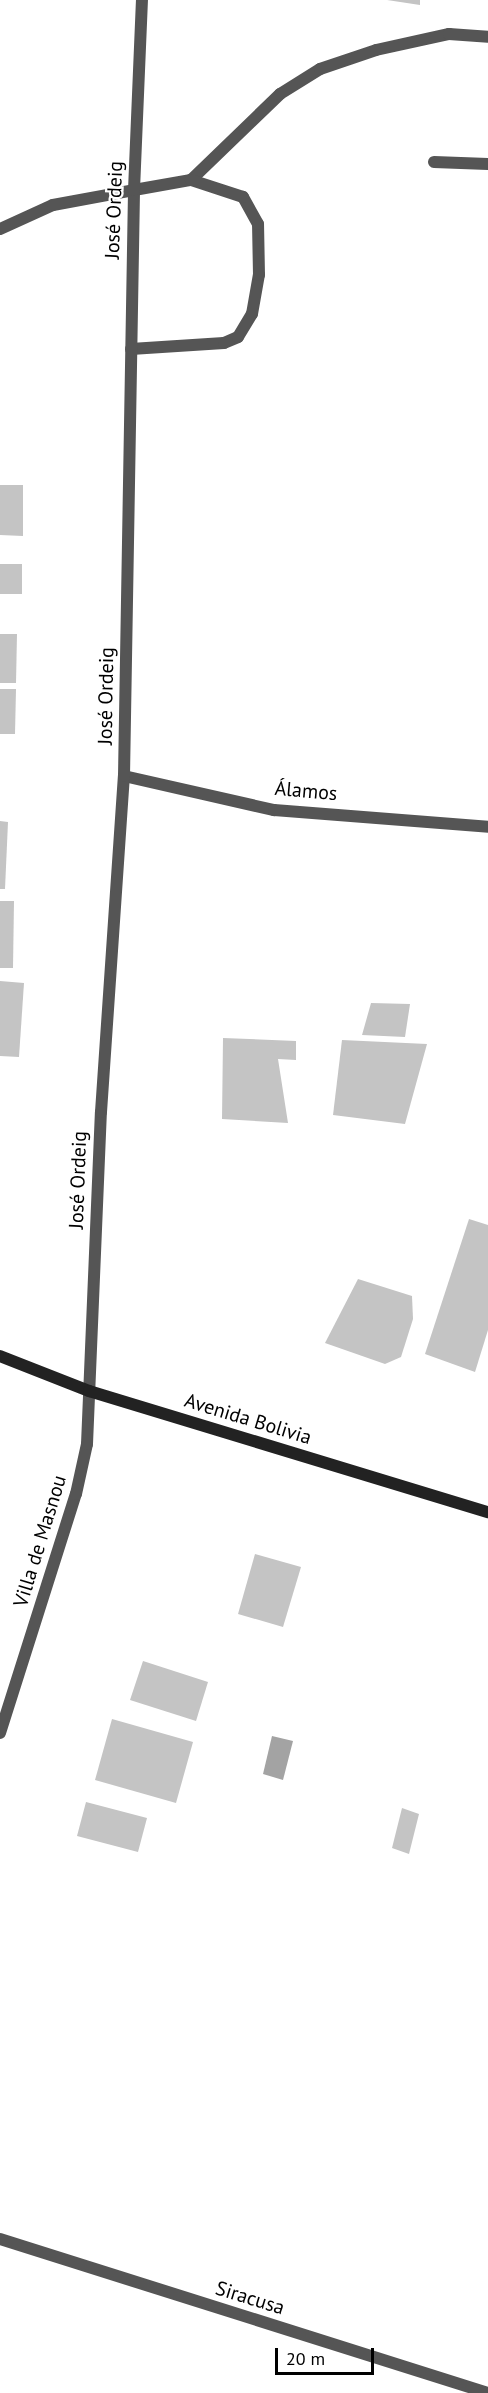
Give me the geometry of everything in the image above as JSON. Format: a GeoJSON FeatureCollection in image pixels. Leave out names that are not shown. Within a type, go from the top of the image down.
{"type":"FeatureCollection","features":[{"type":"Feature","properties":{"kind":"street","name":"José Ordeig"},"geometry":{"type":"LineString","coordinates":[[89,1391],[101,1112],[124,776],[134,190],[142,0]]}},
{"type":"Feature","properties":{"kind":"street"},"geometry":{"type":"LineString","coordinates":[[190,180],[280,94],[320,69],[376,50],[449,34],[488,37]]}},
{"type":"Feature","properties":{"kind":"street"},"geometry":{"type":"LineString","coordinates":[[434,162],[488,164]]}},
{"type":"Feature","properties":{"kind":"street"},"geometry":{"type":"LineString","coordinates":[[0,229],[53,205],[190,180],[243,197],[258,224],[259,275],[252,314],[238,337],[224,343],[131,349]]}},
{"type":"Feature","properties":{"kind":"street","name":"Álamos"},"geometry":{"type":"LineString","coordinates":[[124,776],[274,810],[488,827]]}},
{"type":"Feature","properties":{"kind":"street","name":"Avenida Bolivia"},"geometry":{"type":"LineString","coordinates":[[0,1356],[89,1391],[488,1512]]}},
{"type":"Feature","properties":{"kind":"street","name":"Villa de Masnou"},"geometry":{"type":"LineString","coordinates":[[0,1733],[76,1494],[87,1444],[89,1391]]}},
{"type":"Feature","properties":{"kind":"street","name":"Siracusa"},"geometry":{"type":"LineString","coordinates":[[0,2239],[488,2393]]}},
{"type":"Feature","properties":{"kind":"shaded area"},"geometry":{"type":"Polygon","coordinates":[[[272,1736],[293,1741],[283,1780],[263,1774],[272,1736]]]}},
{"type":"Feature","properties":{"kind":"building"},"geometry":{"type":"Polygon","coordinates":[[[387,0],[420,0],[420,5],[387,0]]]}},
{"type":"Feature","properties":{"kind":"building"},"geometry":{"type":"Polygon","coordinates":[[[0,485],[23,485],[23,536],[0,535],[0,485]]]}},
{"type":"Feature","properties":{"kind":"building"},"geometry":{"type":"Polygon","coordinates":[[[0,564],[22,564],[22,594],[0,594],[0,564]]]}},
{"type":"Feature","properties":{"kind":"building"},"geometry":{"type":"Polygon","coordinates":[[[0,634],[17,634],[16,683],[0,683],[0,634]]]}},
{"type":"Feature","properties":{"kind":"building"},"geometry":{"type":"Polygon","coordinates":[[[0,689],[16,689],[15,734],[0,734],[0,689]]]}},
{"type":"Feature","properties":{"kind":"building"},"geometry":{"type":"Polygon","coordinates":[[[0,821],[8,822],[5,889],[0,889],[0,821]]]}},
{"type":"Feature","properties":{"kind":"building"},"geometry":{"type":"Polygon","coordinates":[[[0,901],[14,901],[13,968],[0,968],[0,901]]]}},
{"type":"Feature","properties":{"kind":"building"},"geometry":{"type":"Polygon","coordinates":[[[0,981],[24,983],[19,1057],[0,1056],[0,981]]]}},
{"type":"Feature","properties":{"kind":"building"},"geometry":{"type":"Polygon","coordinates":[[[371,1003],[410,1004],[405,1037],[362,1035],[371,1003]]]}},
{"type":"Feature","properties":{"kind":"building"},"geometry":{"type":"Polygon","coordinates":[[[223,1038],[296,1041],[296,1060],[278,1059],[288,1123],[222,1119],[223,1038]]]}},
{"type":"Feature","properties":{"kind":"building"},"geometry":{"type":"Polygon","coordinates":[[[342,1040],[427,1044],[405,1124],[333,1115],[342,1040]]]}},
{"type":"Feature","properties":{"kind":"building"},"geometry":{"type":"Polygon","coordinates":[[[469,1219],[488,1225],[488,1330],[475,1372],[425,1354],[469,1219]]]}},
{"type":"Feature","properties":{"kind":"building"},"geometry":{"type":"Polygon","coordinates":[[[358,1279],[412,1296],[413,1319],[401,1357],[385,1364],[325,1343],[358,1279]]]}},
{"type":"Feature","properties":{"kind":"building"},"geometry":{"type":"Polygon","coordinates":[[[255,1554],[301,1567],[283,1627],[238,1614],[255,1554]]]}},
{"type":"Feature","properties":{"kind":"building"},"geometry":{"type":"Polygon","coordinates":[[[143,1661],[208,1682],[196,1721],[130,1700],[143,1661]]]}},
{"type":"Feature","properties":{"kind":"building"},"geometry":{"type":"Polygon","coordinates":[[[112,1719],[193,1742],[176,1803],[95,1780],[112,1719]]]}},
{"type":"Feature","properties":{"kind":"building"},"geometry":{"type":"Polygon","coordinates":[[[86,1802],[147,1818],[138,1852],[77,1836],[86,1802]]]}},
{"type":"Feature","properties":{"kind":"building"},"geometry":{"type":"Polygon","coordinates":[[[402,1808],[419,1814],[409,1854],[392,1848],[402,1808]]]}}]}
